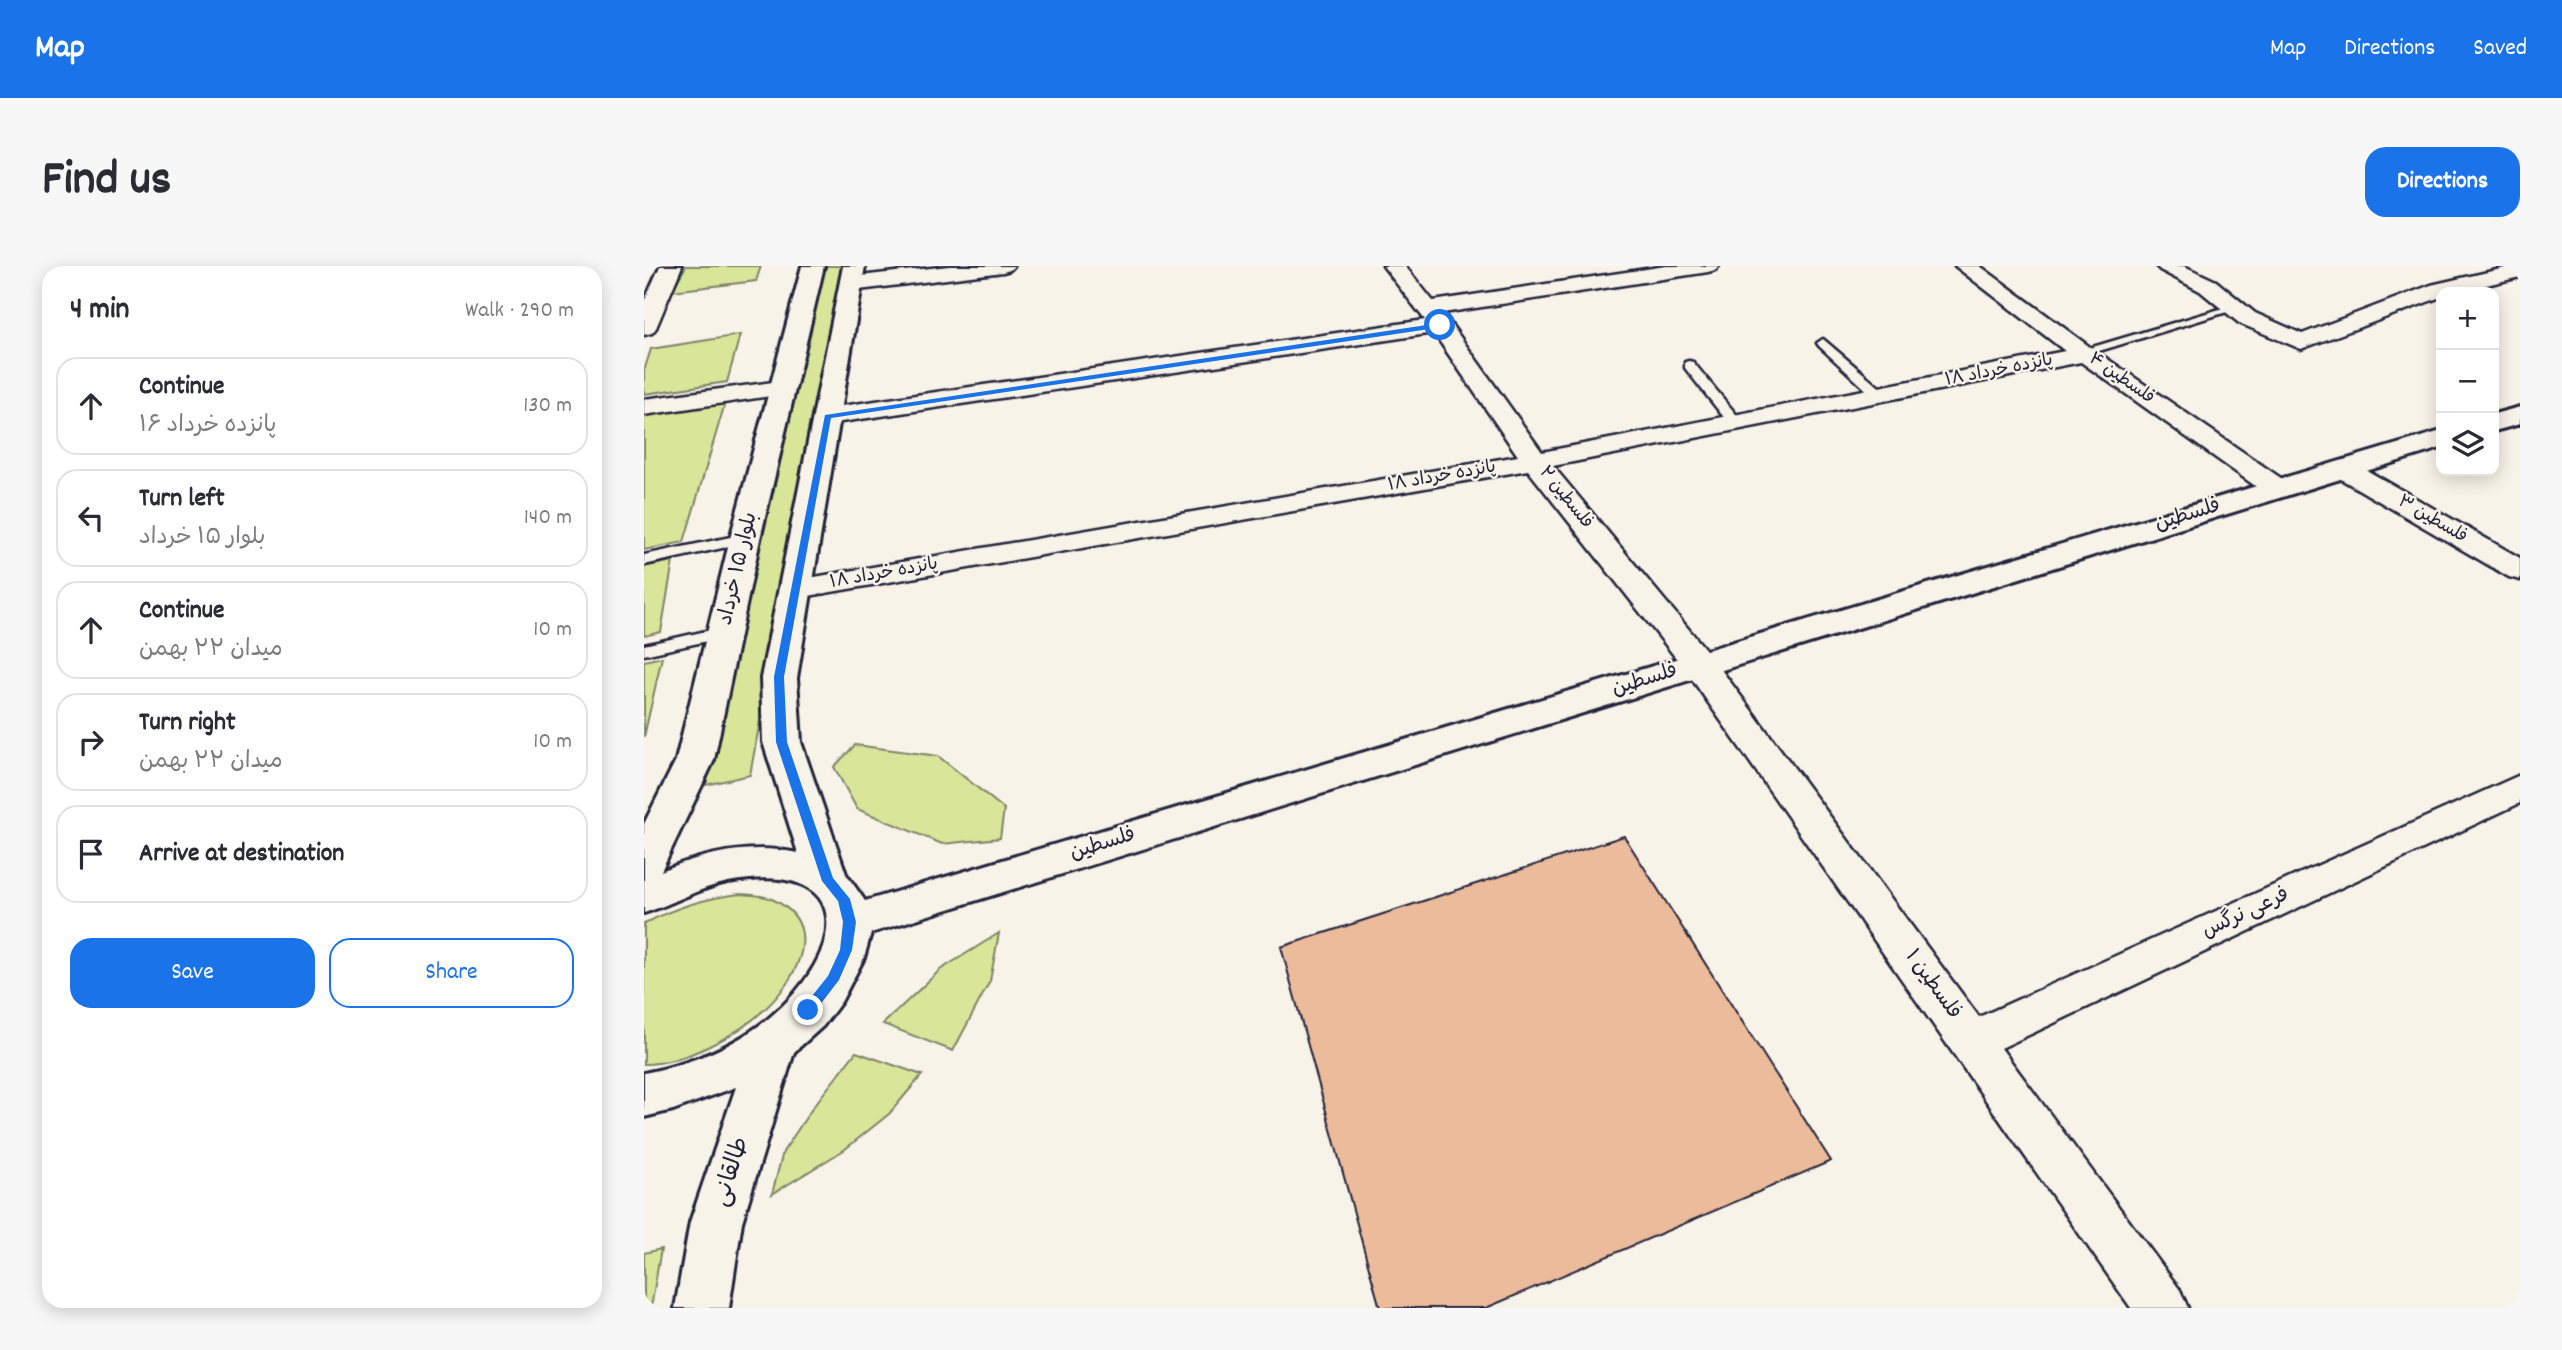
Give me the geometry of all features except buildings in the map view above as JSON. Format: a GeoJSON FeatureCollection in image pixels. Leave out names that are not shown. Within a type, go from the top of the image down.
{"type":"FeatureCollection","features":[{"type":"Feature","properties":{"kind":"main road","name":"بلوار ۱۵ خرداد"},"geometry":{"type":"LineString","coordinates":[[644,864],[695,760],[781,388],[813,266]]}},
{"type":"Feature","properties":{"kind":"main road"},"geometry":{"type":"LineString","coordinates":[[828,881],[782,742],[779,677],[853,275]]}},
{"type":"Feature","properties":{"kind":"main road"},"geometry":{"type":"LineString","coordinates":[[2499,421],[2520,415]]}},
{"type":"Feature","properties":{"kind":"main road","name":"فلسطین"},"geometry":{"type":"LineString","coordinates":[[850,922],[2436,441]]}},
{"type":"Feature","properties":{"kind":"main road"},"geometry":{"type":"LineString","coordinates":[[644,897],[701,873],[739,864],[774,864],[804,869],[828,881],[844,899],[850,922],[846,950],[833,980],[808,1010],[775,1039],[735,1065],[691,1084],[644,1095]]}},
{"type":"Feature","properties":{"kind":"main road","name":"طالقانی"},"geometry":{"type":"LineString","coordinates":[[702,1308],[716,1222],[775,1039]]}},
{"type":"Feature","properties":{"kind":"street"},"geometry":{"type":"LineString","coordinates":[[644,328],[671,266]]}},
{"type":"Feature","properties":{"kind":"street"},"geometry":{"type":"LineString","coordinates":[[853,275],[1003,266]]}},
{"type":"Feature","properties":{"kind":"street","name":"فلسطین ۲"},"geometry":{"type":"LineString","coordinates":[[1394,266],[1434,317],[1535,461],[1699,664]]}},
{"type":"Feature","properties":{"kind":"street"},"geometry":{"type":"LineString","coordinates":[[828,416],[1434,317],[1708,266]]}},
{"type":"Feature","properties":{"kind":"street","name":"فلسطین ۴"},"geometry":{"type":"LineString","coordinates":[[1966,266],[2084,353],[2278,489]]}},
{"type":"Feature","properties":{"kind":"street"},"geometry":{"type":"LineString","coordinates":[[2167,266],[2208,286],[2247,318],[2301,342],[2439,290],[2516,275]]}},
{"type":"Feature","properties":{"kind":"street","name":"پانزده خرداد ۱۸"},"geometry":{"type":"LineString","coordinates":[[797,589],[1535,461],[2084,353]]}},
{"type":"Feature","properties":{"kind":"street"},"geometry":{"type":"LineString","coordinates":[[644,407],[781,388]]}},
{"type":"Feature","properties":{"kind":"street","name":"فلسطین ۳"},"geometry":{"type":"LineString","coordinates":[[2344,469],[2520,570]]}},
{"type":"Feature","properties":{"kind":"street","name":"فلسطین ۱"},"geometry":{"type":"LineString","coordinates":[[1699,664],[2162,1308]]}},
{"type":"Feature","properties":{"kind":"street","name":"فرعی نرگس"},"geometry":{"type":"LineString","coordinates":[[1972,1041],[2520,788]]}},
{"type":"Feature","properties":{"kind":"lane"},"geometry":{"type":"LineString","coordinates":[[2084,353],[2234,308]]}},
{"type":"Feature","properties":{"kind":"lane"},"geometry":{"type":"LineString","coordinates":[[1823,343],[1879,394]]}},
{"type":"Feature","properties":{"kind":"lane"},"geometry":{"type":"LineString","coordinates":[[1689,365],[1735,422]]}},
{"type":"Feature","properties":{"kind":"lane"},"geometry":{"type":"LineString","coordinates":[[644,560],[745,539]]}},
{"type":"Feature","properties":{"kind":"lane"},"geometry":{"type":"LineString","coordinates":[[644,650],[724,632]]}},
{"type":"Feature","properties":{"kind":"green space"},"geometry":{"type":"Polygon","coordinates":[[[686,266],[761,266],[756,281],[672,291],[686,266]]]}},
{"type":"Feature","properties":{"kind":"green space"},"geometry":{"type":"Polygon","coordinates":[[[825,266],[844,266],[750,775],[706,785],[825,266]]]}},
{"type":"Feature","properties":{"kind":"green space"},"geometry":{"type":"Polygon","coordinates":[[[740,335],[727,382],[644,394],[644,371],[651,349],[740,335]]]}},
{"type":"Feature","properties":{"kind":"green space"},"geometry":{"type":"Polygon","coordinates":[[[725,403],[684,542],[644,550],[644,415],[725,403]]]}},
{"type":"Feature","properties":{"kind":"green space"},"geometry":{"type":"Polygon","coordinates":[[[673,561],[661,632],[644,636],[644,567],[673,561]]]}},
{"type":"Feature","properties":{"kind":"green space"},"geometry":{"type":"Polygon","coordinates":[[[662,657],[644,737],[644,661],[662,657]]]}},
{"type":"Feature","properties":{"kind":"green space"},"geometry":{"type":"Polygon","coordinates":[[[855,745],[938,756],[1004,809],[1000,838],[942,844],[857,809],[834,767],[855,745]]]}},
{"type":"Feature","properties":{"kind":"green space"},"geometry":{"type":"Polygon","coordinates":[[[740,894],[772,899],[789,910],[798,922],[802,937],[801,952],[788,982],[754,1019],[725,1038],[676,1059],[644,1064],[644,924],[690,904],[740,894]]]}},
{"type":"Feature","properties":{"kind":"green space"},"geometry":{"type":"Polygon","coordinates":[[[999,933],[990,981],[953,1051],[883,1024],[940,970],[999,933]]]}},
{"type":"Feature","properties":{"kind":"green space"},"geometry":{"type":"Polygon","coordinates":[[[856,1052],[922,1075],[889,1114],[844,1150],[772,1194],[783,1152],[813,1107],[856,1052]]]}},
{"type":"Feature","properties":{"kind":"green space"},"geometry":{"type":"Polygon","coordinates":[[[661,1249],[651,1308],[644,1308],[644,1253],[661,1249]]]}},
{"type":"Feature","properties":{"kind":"route"},"geometry":{"type":"LineString","coordinates":[[808,1010],[833,980],[846,950],[850,922],[844,899],[828,881],[782,742],[779,677],[828,416],[1440,325]]}}]}
